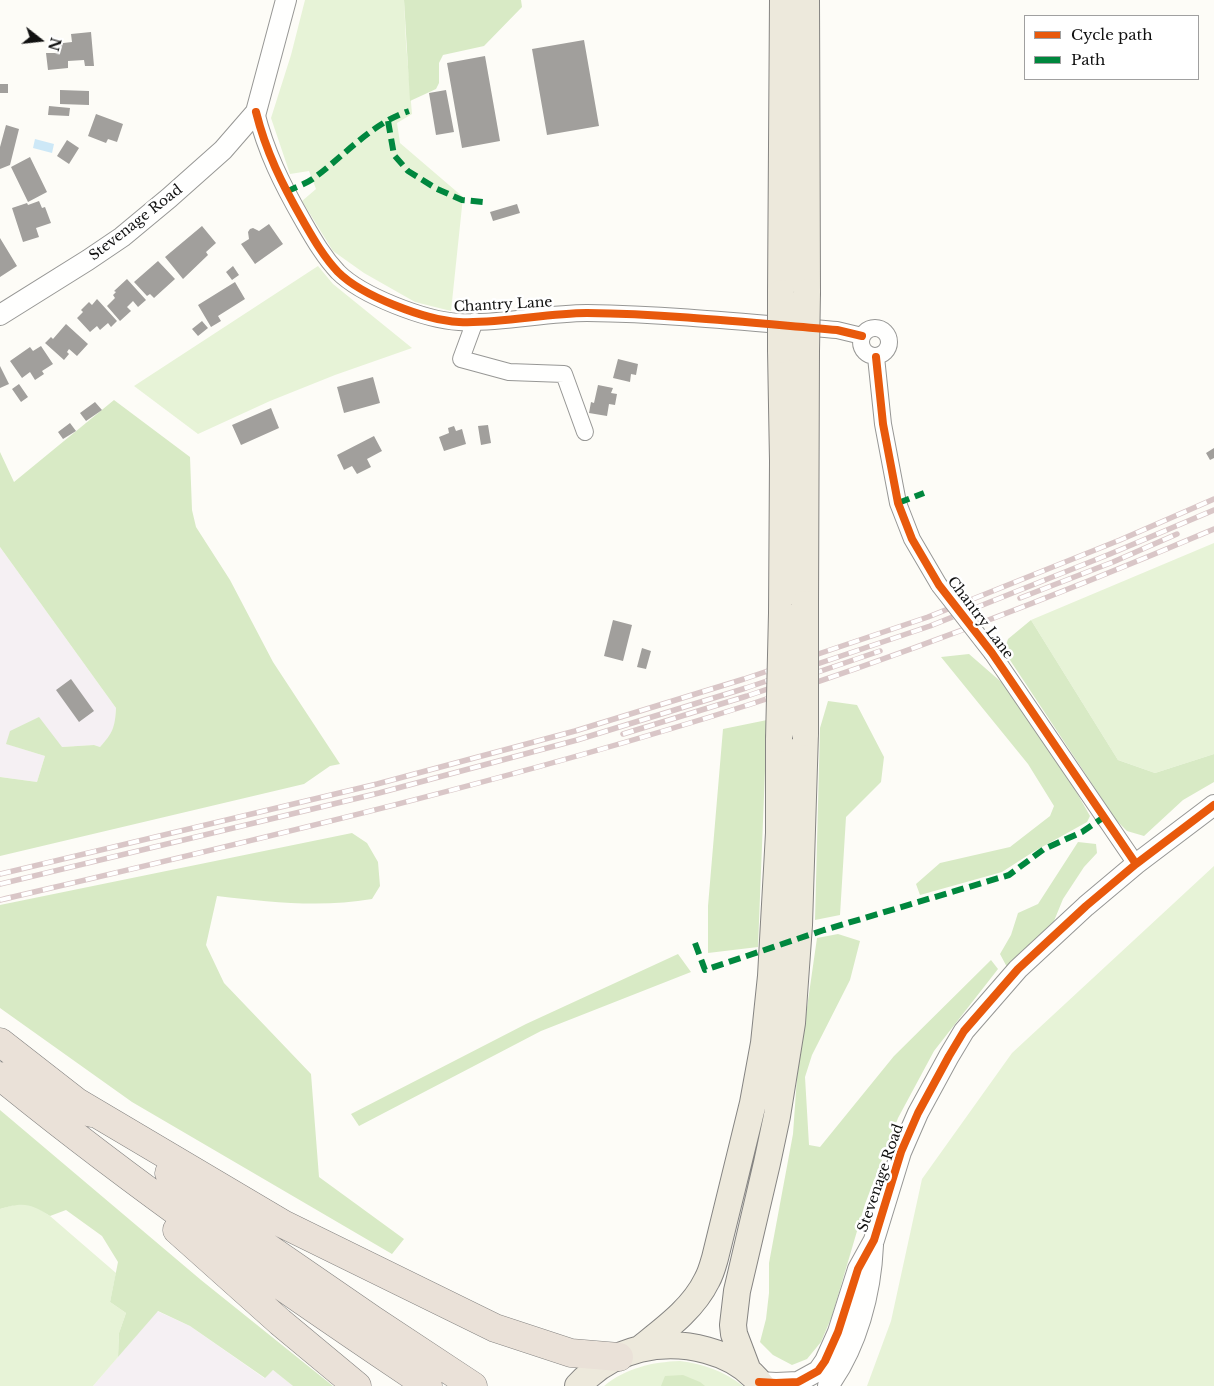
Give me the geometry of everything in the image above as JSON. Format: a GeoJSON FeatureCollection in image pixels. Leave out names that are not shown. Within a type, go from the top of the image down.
{"type":"FeatureCollection","features":[{"type":"Feature","properties":{"kind":"highway"},"geometry":{"type":"LineString","coordinates":[[0,1042],[251,1236],[473,1386]]}},
{"type":"Feature","properties":{"kind":"highway"},"geometry":{"type":"LineString","coordinates":[[0,1076],[94,1149],[240,1257],[428,1386]]}},
{"type":"Feature","properties":{"kind":"highway"},"geometry":{"type":"LineString","coordinates":[[77,1102],[284,1224],[495,1328],[572,1353],[630,1353]]}},
{"type":"Feature","properties":{"kind":"highway"},"geometry":{"type":"LineString","coordinates":[[94,1149],[165,1220],[280,1322],[357,1386]]}},
{"type":"Feature","properties":{"kind":"main road"},"geometry":{"type":"LineString","coordinates":[[578,1386],[596,1368],[630,1353],[673,1323],[692,1302],[707,1280],[715,1258],[753,1103],[764,1042],[771,976],[786,927],[805,733],[794,608],[793,351],[781,293],[783,0]]}},
{"type":"Feature","properties":{"kind":"main road"},"geometry":{"type":"LineString","coordinates":[[793,351],[807,292],[806,0]]}},
{"type":"Feature","properties":{"kind":"main road"},"geometry":{"type":"LineString","coordinates":[[756,1380],[734,1334],[733,1325],[737,1291],[777,1116],[792,1023],[796,967],[786,927],[779,833],[779,739],[794,608]]}},
{"type":"Feature","properties":{"kind":"main road"},"geometry":{"type":"LineString","coordinates":[[630,1353],[669,1346],[709,1351],[723,1355],[756,1380]]}},
{"type":"Feature","properties":{"kind":"street"},"geometry":{"type":"LineString","coordinates":[[256,112],[286,0]]}},
{"type":"Feature","properties":{"kind":"street","name":"Stevenage Road"},"geometry":{"type":"LineString","coordinates":[[0,315],[88,260],[129,231],[223,150],[256,112]]}},
{"type":"Feature","properties":{"kind":"street","name":"Chantry Lane"},"geometry":{"type":"LineString","coordinates":[[256,112],[263,139],[286,192],[319,251],[340,274],[367,292],[411,312],[458,322],[572,313],[640,314],[837,330],[862,336]]}},
{"type":"Feature","properties":{"kind":"street"},"geometry":{"type":"LineString","coordinates":[[475,321],[461,359],[509,372],[564,374],[585,432]]}},
{"type":"Feature","properties":{"kind":"street"},"geometry":{"type":"LineString","coordinates":[[873,328],[882,330],[886,333],[889,346],[884,354],[876,357],[871,356],[863,350],[860,341],[862,336],[873,328]]}},
{"type":"Feature","properties":{"kind":"street","name":"Chantry Lane"},"geometry":{"type":"LineString","coordinates":[[876,357],[883,424],[898,503],[912,539],[939,585],[992,653],[1136,864]]}},
{"type":"Feature","properties":{"kind":"street","name":"Stevenage Road"},"geometry":{"type":"LineString","coordinates":[[756,1380],[798,1382],[818,1372],[832,1349],[858,1269],[874,1240],[901,1152],[948,1056],[964,1031],[1018,969],[1086,906],[1136,864],[1214,805]]}},
{"type":"Feature","properties":{"kind":"street","name":"Stevenage Road"},"geometry":{"type":"LineString","coordinates":[[828,1386],[839,1371],[856,1334],[872,1274],[874,1240]]}},
{"type":"Feature","properties":{"kind":"shaded area"},"geometry":{"type":"Polygon","coordinates":[[[0,547],[116,708],[115,724],[111,735],[100,747],[94,745],[62,747],[7,744],[45,756],[37,782],[0,777],[0,547]]]}},
{"type":"Feature","properties":{"kind":"shaded area"},"geometry":{"type":"Polygon","coordinates":[[[157,1311],[190,1326],[264,1378],[273,1370],[293,1386],[93,1386],[157,1311]]]}},
{"type":"Feature","properties":{"kind":"green space"},"geometry":{"type":"Polygon","coordinates":[[[305,0],[404,0],[412,114],[397,123],[400,143],[463,197],[451,311],[415,302],[364,273],[333,251],[302,201],[316,189],[309,171],[290,174],[271,118],[291,55],[305,0]]]}},
{"type":"Feature","properties":{"kind":"green space"},"geometry":{"type":"Polygon","coordinates":[[[404,0],[521,0],[522,7],[484,46],[443,55],[439,63],[439,83],[436,89],[410,101],[404,0]]]}},
{"type":"Feature","properties":{"kind":"green space"},"geometry":{"type":"Polygon","coordinates":[[[318,266],[333,284],[412,348],[335,375],[270,401],[198,434],[134,386],[318,266]]]}},
{"type":"Feature","properties":{"kind":"green space"},"geometry":{"type":"Polygon","coordinates":[[[114,400],[190,457],[192,510],[196,527],[230,580],[273,662],[340,764],[330,766],[304,784],[0,856],[0,777],[37,782],[45,756],[6,744],[10,731],[39,717],[62,747],[94,745],[100,747],[108,738],[112,729],[116,708],[0,547],[0,452],[14,482],[114,400]]]}},
{"type":"Feature","properties":{"kind":"green space"},"geometry":{"type":"Polygon","coordinates":[[[1214,543],[1214,754],[1155,773],[1118,760],[1031,620],[1214,543]]]}},
{"type":"Feature","properties":{"kind":"green space"},"geometry":{"type":"Polygon","coordinates":[[[1031,620],[1118,760],[1155,773],[1214,754],[1214,782],[1183,800],[1144,836],[1127,831],[1116,820],[1004,651],[1008,639],[1031,620]]]}},
{"type":"Feature","properties":{"kind":"green space"},"geometry":{"type":"Polygon","coordinates":[[[969,654],[1007,687],[1077,793],[1090,816],[1087,822],[1033,852],[1002,872],[920,895],[916,884],[940,863],[1010,847],[1050,816],[1054,806],[1028,764],[941,657],[969,654]]]}},
{"type":"Feature","properties":{"kind":"green space"},"geometry":{"type":"Polygon","coordinates":[[[828,701],[857,705],[884,757],[881,782],[846,817],[840,915],[815,920],[820,728],[828,701]]]}},
{"type":"Feature","properties":{"kind":"green space"},"geometry":{"type":"Polygon","coordinates":[[[767,720],[758,947],[708,953],[708,906],[723,729],[767,720]]]}},
{"type":"Feature","properties":{"kind":"green space"},"geometry":{"type":"Polygon","coordinates":[[[352,833],[367,843],[378,862],[380,886],[372,899],[314,904],[217,896],[206,945],[224,983],[311,1074],[319,1177],[404,1239],[392,1254],[132,1102],[0,1008],[0,905],[352,833]]]}},
{"type":"Feature","properties":{"kind":"green space"},"geometry":{"type":"Polygon","coordinates":[[[1078,842],[1096,844],[1097,853],[1084,867],[1063,899],[1054,921],[1008,969],[1000,954],[1011,935],[1018,913],[1038,904],[1078,842]]]}},
{"type":"Feature","properties":{"kind":"green space"},"geometry":{"type":"Polygon","coordinates":[[[1214,866],[1214,1386],[867,1386],[891,1321],[922,1179],[1012,1053],[1214,866]]]}},
{"type":"Feature","properties":{"kind":"green space"},"geometry":{"type":"Polygon","coordinates":[[[838,934],[860,941],[850,980],[812,1055],[805,1077],[809,1145],[820,1147],[894,1056],[991,960],[998,969],[934,1051],[898,1118],[865,1204],[832,1316],[821,1342],[807,1359],[792,1365],[773,1355],[760,1342],[766,1319],[769,1293],[769,1263],[793,1134],[797,1077],[817,938],[838,934]]]}},
{"type":"Feature","properties":{"kind":"green space"},"geometry":{"type":"Polygon","coordinates":[[[678,954],[691,972],[541,1031],[359,1126],[351,1114],[526,1024],[678,954]]]}},
{"type":"Feature","properties":{"kind":"green space"},"geometry":{"type":"Polygon","coordinates":[[[0,1110],[201,1280],[333,1386],[293,1386],[273,1370],[265,1378],[190,1326],[158,1311],[118,1357],[119,1333],[126,1313],[110,1302],[118,1262],[102,1236],[66,1210],[50,1216],[37,1208],[26,1205],[15,1205],[0,1209],[0,1110]]]}},
{"type":"Feature","properties":{"kind":"green space"},"geometry":{"type":"Polygon","coordinates":[[[21,1203],[35,1206],[50,1216],[116,1273],[110,1302],[126,1313],[119,1333],[118,1357],[93,1386],[0,1386],[0,1209],[21,1203]]]}},
{"type":"Feature","properties":{"kind":"green space"},"geometry":{"type":"Polygon","coordinates":[[[680,1361],[713,1369],[743,1386],[604,1386],[630,1370],[659,1363],[680,1361]]]}},
{"type":"Feature","properties":{"kind":"green space"},"geometry":{"type":"Polygon","coordinates":[[[683,1375],[705,1386],[661,1386],[665,1376],[683,1375]]]}},
{"type":"Feature","properties":{"kind":"water"},"geometry":{"type":"Polygon","coordinates":[[[35,139],[54,144],[52,153],[33,148],[35,139]]]}},
{"type":"Feature","properties":{"kind":"building"},"geometry":{"type":"Polygon","coordinates":[[[91,32],[94,66],[85,66],[84,60],[68,61],[68,68],[48,70],[46,53],[56,53],[55,44],[72,42],[71,34],[91,32]]]}},
{"type":"Feature","properties":{"kind":"building"},"geometry":{"type":"Polygon","coordinates":[[[584,40],[599,126],[547,135],[532,49],[584,40]]]}},
{"type":"Feature","properties":{"kind":"building"},"geometry":{"type":"Polygon","coordinates":[[[485,56],[500,141],[462,148],[447,63],[485,56]]]}},
{"type":"Feature","properties":{"kind":"building"},"geometry":{"type":"Polygon","coordinates":[[[0,84],[8,84],[8,93],[0,93],[0,84]]]}},
{"type":"Feature","properties":{"kind":"building"},"geometry":{"type":"Polygon","coordinates":[[[60,90],[89,91],[89,105],[60,104],[60,90]]]}},
{"type":"Feature","properties":{"kind":"building"},"geometry":{"type":"Polygon","coordinates":[[[446,90],[454,132],[436,135],[429,93],[446,90]]]}},
{"type":"Feature","properties":{"kind":"building"},"geometry":{"type":"Polygon","coordinates":[[[49,106],[70,108],[69,116],[48,115],[49,106]]]}},
{"type":"Feature","properties":{"kind":"building"},"geometry":{"type":"Polygon","coordinates":[[[96,114],[123,124],[117,142],[108,139],[106,143],[88,136],[96,114]]]}},
{"type":"Feature","properties":{"kind":"building"},"geometry":{"type":"Polygon","coordinates":[[[6,125],[19,129],[10,165],[0,169],[0,147],[6,125]]]}},
{"type":"Feature","properties":{"kind":"building"},"geometry":{"type":"Polygon","coordinates":[[[67,140],[79,148],[69,164],[57,156],[67,140]]]}},
{"type":"Feature","properties":{"kind":"building"},"geometry":{"type":"Polygon","coordinates":[[[30,157],[47,192],[28,202],[11,167],[30,157]]]}},
{"type":"Feature","properties":{"kind":"building"},"geometry":{"type":"Polygon","coordinates":[[[39,201],[42,208],[45,207],[51,223],[36,228],[39,237],[23,242],[12,208],[39,201]]]}},
{"type":"Feature","properties":{"kind":"building"},"geometry":{"type":"Polygon","coordinates":[[[517,204],[520,213],[493,221],[490,212],[517,204]]]}},
{"type":"Feature","properties":{"kind":"building"},"geometry":{"type":"Polygon","coordinates":[[[269,224],[283,244],[255,264],[241,244],[249,239],[248,232],[250,229],[253,228],[259,231],[269,224]]]}},
{"type":"Feature","properties":{"kind":"building"},"geometry":{"type":"Polygon","coordinates":[[[202,226],[216,243],[206,252],[208,255],[183,279],[165,257],[202,226]]]}},
{"type":"Feature","properties":{"kind":"building"},"geometry":{"type":"Polygon","coordinates":[[[0,238],[17,266],[0,277],[0,238]]]}},
{"type":"Feature","properties":{"kind":"building"},"geometry":{"type":"Polygon","coordinates":[[[158,261],[175,279],[154,298],[150,294],[147,296],[134,282],[158,261]]]}},
{"type":"Feature","properties":{"kind":"building"},"geometry":{"type":"Polygon","coordinates":[[[233,266],[239,275],[232,280],[226,272],[233,266]]]}},
{"type":"Feature","properties":{"kind":"building"},"geometry":{"type":"Polygon","coordinates":[[[127,279],[146,300],[138,307],[133,301],[127,307],[131,311],[120,321],[107,306],[115,298],[113,295],[116,292],[114,291],[127,279]]]}},
{"type":"Feature","properties":{"kind":"building"},"geometry":{"type":"Polygon","coordinates":[[[235,282],[245,299],[218,316],[221,321],[211,327],[198,305],[235,282]]]}},
{"type":"Feature","properties":{"kind":"building"},"geometry":{"type":"Polygon","coordinates":[[[97,299],[117,321],[111,327],[108,323],[100,330],[97,326],[90,332],[77,318],[83,312],[81,310],[89,302],[92,305],[97,299]]]}},
{"type":"Feature","properties":{"kind":"building"},"geometry":{"type":"Polygon","coordinates":[[[202,321],[208,328],[198,336],[192,329],[202,321]]]}},
{"type":"Feature","properties":{"kind":"building"},"geometry":{"type":"Polygon","coordinates":[[[66,324],[88,344],[77,356],[69,349],[67,352],[69,354],[64,360],[45,343],[51,337],[53,339],[66,324]]]}},
{"type":"Feature","properties":{"kind":"building"},"geometry":{"type":"Polygon","coordinates":[[[41,346],[53,364],[42,371],[44,374],[35,380],[30,372],[22,378],[10,361],[30,347],[33,351],[41,346]]]}},
{"type":"Feature","properties":{"kind":"building"},"geometry":{"type":"Polygon","coordinates":[[[618,359],[638,364],[636,375],[631,374],[630,382],[613,378],[618,359]]]}},
{"type":"Feature","properties":{"kind":"building"},"geometry":{"type":"Polygon","coordinates":[[[0,366],[9,384],[0,388],[0,366]]]}},
{"type":"Feature","properties":{"kind":"building"},"geometry":{"type":"Polygon","coordinates":[[[373,377],[380,403],[344,413],[337,387],[373,377]]]}},
{"type":"Feature","properties":{"kind":"building"},"geometry":{"type":"Polygon","coordinates":[[[19,384],[28,397],[21,402],[12,389],[19,384]]]}},
{"type":"Feature","properties":{"kind":"building"},"geometry":{"type":"Polygon","coordinates":[[[598,385],[613,388],[611,393],[617,394],[615,405],[609,404],[607,416],[589,413],[591,402],[594,403],[598,385]]]}},
{"type":"Feature","properties":{"kind":"building"},"geometry":{"type":"Polygon","coordinates":[[[95,402],[102,410],[86,421],[80,413],[95,402]]]}},
{"type":"Feature","properties":{"kind":"building"},"geometry":{"type":"Polygon","coordinates":[[[271,408],[279,428],[241,445],[232,425],[271,408]]]}},
{"type":"Feature","properties":{"kind":"building"},"geometry":{"type":"Polygon","coordinates":[[[70,423],[76,431],[63,439],[58,432],[70,423]]]}},
{"type":"Feature","properties":{"kind":"building"},"geometry":{"type":"Polygon","coordinates":[[[488,425],[491,443],[481,445],[478,426],[488,425]]]}},
{"type":"Feature","properties":{"kind":"building"},"geometry":{"type":"Polygon","coordinates":[[[454,426],[456,431],[462,429],[466,444],[444,451],[439,437],[449,433],[448,428],[454,426]]]}},
{"type":"Feature","properties":{"kind":"building"},"geometry":{"type":"Polygon","coordinates":[[[374,436],[382,451],[367,459],[371,467],[357,474],[352,466],[344,470],[337,455],[374,436]]]}},
{"type":"Feature","properties":{"kind":"building"},"geometry":{"type":"Polygon","coordinates":[[[1214,448],[1214,458],[1210,460],[1206,453],[1214,448]]]}},
{"type":"Feature","properties":{"kind":"building"},"geometry":{"type":"Polygon","coordinates":[[[613,620],[632,625],[623,661],[604,656],[613,620]]]}},
{"type":"Feature","properties":{"kind":"building"},"geometry":{"type":"Polygon","coordinates":[[[642,648],[651,651],[646,669],[637,667],[642,648]]]}},
{"type":"Feature","properties":{"kind":"building"},"geometry":{"type":"Polygon","coordinates":[[[71,679],[94,711],[79,722],[56,690],[71,679]]]}},
{"type":"Feature","properties":{"kind":"railway"},"geometry":{"type":"LineString","coordinates":[[0,874],[377,784],[575,731],[744,679],[928,617],[1120,540],[1214,499]]}},
{"type":"Feature","properties":{"kind":"railway"},"geometry":{"type":"LineString","coordinates":[[0,884],[379,793],[577,740],[746,688],[930,626],[1214,510]]}},
{"type":"Feature","properties":{"kind":"railway"},"geometry":{"type":"LineString","coordinates":[[0,900],[376,810],[563,760],[748,705],[925,644],[1099,577],[1214,529]]}},
{"type":"Feature","properties":{"kind":"railway"},"geometry":{"type":"LineString","coordinates":[[1020,598],[1113,562],[1177,534]]}},
{"type":"Feature","properties":{"kind":"railway"},"geometry":{"type":"LineString","coordinates":[[623,734],[747,696],[880,651]]}},
{"type":"Feature","properties":{"kind":"marked path"},"geometry":{"type":"LineString","coordinates":[[286,192],[314,178],[383,123],[409,111]]}},
{"type":"Feature","properties":{"kind":"marked path"},"geometry":{"type":"LineString","coordinates":[[388,121],[394,155],[408,171],[437,189],[462,200],[483,202]]}},
{"type":"Feature","properties":{"kind":"marked path"},"geometry":{"type":"LineString","coordinates":[[898,503],[924,493]]}},
{"type":"Feature","properties":{"kind":"marked path"},"geometry":{"type":"LineString","coordinates":[[695,943],[705,970],[824,930],[1009,875],[1044,849],[1082,832],[1104,817]]}},
{"type":"Feature","properties":{"kind":"cycle path"},"geometry":{"type":"LineString","coordinates":[[256,112],[265,141],[281,180],[314,240],[333,266],[362,290],[412,312],[459,322],[491,321],[571,313],[650,315],[837,330],[862,336]]}},
{"type":"Feature","properties":{"kind":"cycle path"},"geometry":{"type":"LineString","coordinates":[[876,357],[883,424],[898,503],[912,539],[939,585],[992,653],[1136,864]]}},
{"type":"Feature","properties":{"kind":"cycle path"},"geometry":{"type":"LineString","coordinates":[[759,1382],[798,1382],[818,1371],[825,1361],[838,1332],[858,1269],[874,1240],[901,1152],[918,1113],[964,1031],[1018,969],[1086,906],[1136,864],[1214,805]]}}]}
